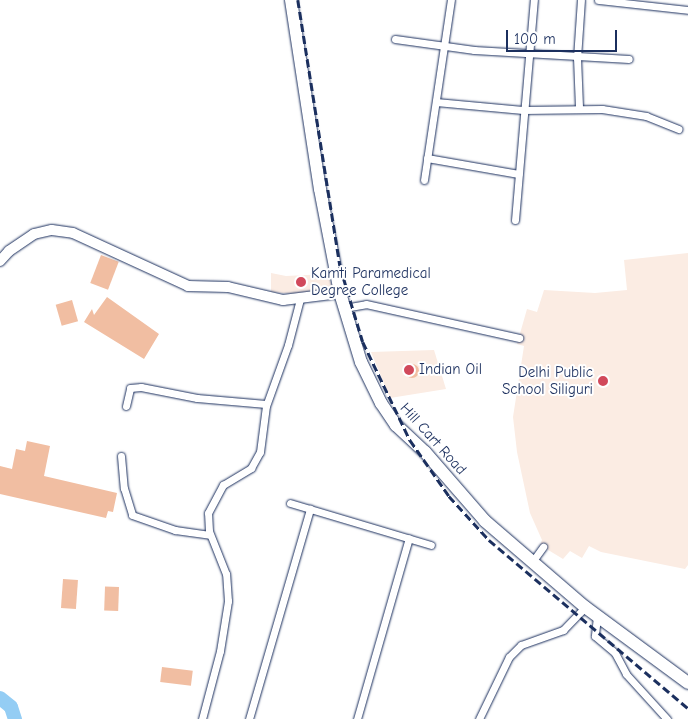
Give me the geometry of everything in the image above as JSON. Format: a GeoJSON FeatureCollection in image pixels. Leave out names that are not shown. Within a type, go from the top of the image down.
{"type":"FeatureCollection","features":[{"type":"Feature","properties":{"kind":"highway","name":"Hill Cart Road"},"geometry":{"type":"LineString","coordinates":[[291,0],[340,293],[365,371],[396,425],[425,452],[485,521],[585,607],[688,683]]}},
{"type":"Feature","properties":{"kind":"street"},"geometry":{"type":"LineString","coordinates":[[424,180],[451,0]]}},
{"type":"Feature","properties":{"kind":"street"},"geometry":{"type":"LineString","coordinates":[[515,220],[534,0]]}},
{"type":"Feature","properties":{"kind":"street"},"geometry":{"type":"LineString","coordinates":[[579,107],[578,58],[581,0]]}},
{"type":"Feature","properties":{"kind":"street"},"geometry":{"type":"LineString","coordinates":[[598,0],[688,10]]}},
{"type":"Feature","properties":{"kind":"street"},"geometry":{"type":"LineString","coordinates":[[395,39],[529,54],[578,58],[628,59]]}},
{"type":"Feature","properties":{"kind":"street"},"geometry":{"type":"LineString","coordinates":[[436,102],[523,110],[579,107],[646,116],[679,129]]}},
{"type":"Feature","properties":{"kind":"street"},"geometry":{"type":"LineString","coordinates":[[427,158],[519,174]]}},
{"type":"Feature","properties":{"kind":"street"},"geometry":{"type":"LineString","coordinates":[[0,261],[9,251],[45,230],[63,230],[177,282],[228,286],[267,297],[300,299],[340,293]]}},
{"type":"Feature","properties":{"kind":"street"},"geometry":{"type":"LineString","coordinates":[[202,719],[220,651],[228,601],[226,574],[210,535],[208,513],[217,492],[230,479],[251,468],[260,452],[266,404],[288,345],[300,299]]}},
{"type":"Feature","properties":{"kind":"street"},"geometry":{"type":"LineString","coordinates":[[344,308],[366,304],[519,338]]}},
{"type":"Feature","properties":{"kind":"street"},"geometry":{"type":"LineString","coordinates":[[126,406],[130,388],[141,387],[197,398],[266,404]]}},
{"type":"Feature","properties":{"kind":"street"},"geometry":{"type":"LineString","coordinates":[[121,456],[124,488],[132,515],[175,530],[210,535]]}},
{"type":"Feature","properties":{"kind":"street"},"geometry":{"type":"LineString","coordinates":[[290,504],[431,545]]}},
{"type":"Feature","properties":{"kind":"street"},"geometry":{"type":"LineString","coordinates":[[249,719],[310,509]]}},
{"type":"Feature","properties":{"kind":"street"},"geometry":{"type":"LineString","coordinates":[[356,719],[409,538]]}},
{"type":"Feature","properties":{"kind":"street"},"geometry":{"type":"LineString","coordinates":[[532,562],[543,547]]}},
{"type":"Feature","properties":{"kind":"street"},"geometry":{"type":"LineString","coordinates":[[479,719],[509,657],[521,645],[563,630],[585,607]]}},
{"type":"Feature","properties":{"kind":"street"},"geometry":{"type":"LineString","coordinates":[[597,616],[595,636],[615,653],[626,674],[668,719]]}},
{"type":"Feature","properties":{"kind":"shaded area","name":"Delhi Public School Siliguri"},"geometry":{"type":"Polygon","coordinates":[[[688,253],[688,565],[685,569],[601,552],[589,546],[582,558],[570,551],[563,559],[540,545],[542,540],[530,513],[517,452],[513,417],[524,346],[517,344],[527,309],[537,312],[544,290],[595,293],[627,290],[624,260],[688,253]]]}},
{"type":"Feature","properties":{"kind":"shaded area","name":"Kamti Paramedical Degree College"},"geometry":{"type":"Polygon","coordinates":[[[271,273],[286,276],[328,274],[333,289],[296,294],[271,292],[271,273]]]}},
{"type":"Feature","properties":{"kind":"shaded area","name":"Indian Oil"},"geometry":{"type":"Polygon","coordinates":[[[434,350],[446,389],[390,398],[371,352],[434,350]]]}},
{"type":"Feature","properties":{"kind":"building"},"geometry":{"type":"Polygon","coordinates":[[[101,255],[119,262],[108,290],[90,283],[101,255]]]}},
{"type":"Feature","properties":{"kind":"building"},"geometry":{"type":"Polygon","coordinates":[[[107,297],[159,334],[144,359],[84,322],[92,309],[94,315],[107,297]]]}},
{"type":"Feature","properties":{"kind":"building"},"geometry":{"type":"Polygon","coordinates":[[[72,300],[78,321],[62,326],[56,305],[72,300]]]}},
{"type":"Feature","properties":{"kind":"building"},"geometry":{"type":"Polygon","coordinates":[[[409,364],[415,364],[419,371],[415,378],[409,378],[405,374],[405,368],[409,364]]]}},
{"type":"Feature","properties":{"kind":"building"},"geometry":{"type":"Polygon","coordinates":[[[27,441],[50,446],[44,476],[117,493],[113,512],[108,511],[106,518],[0,494],[0,466],[12,469],[16,449],[25,451],[27,441]]]}},
{"type":"Feature","properties":{"kind":"building"},"geometry":{"type":"Polygon","coordinates":[[[63,579],[78,580],[76,609],[61,608],[63,579]]]}},
{"type":"Feature","properties":{"kind":"building"},"geometry":{"type":"Polygon","coordinates":[[[105,587],[119,587],[118,611],[104,610],[105,587]]]}},
{"type":"Feature","properties":{"kind":"building"},"geometry":{"type":"Polygon","coordinates":[[[162,667],[193,671],[191,686],[160,682],[162,667]]]}},
{"type":"Feature","properties":{"kind":"waterway"},"geometry":{"type":"LineString","coordinates":[[0,698],[11,707],[15,719]]}},
{"type":"Feature","properties":{"kind":"railway"},"geometry":{"type":"LineString","coordinates":[[298,0],[340,266],[363,342],[410,440],[449,496],[489,540],[688,708]]}},
{"type":"Feature","properties":{"kind":"place","name":"Kamti Paramedical Degree College"},"geometry":{"type":"Point","coordinates":[301,282]}},
{"type":"Feature","properties":{"kind":"place","name":"Indian Oil"},"geometry":{"type":"Point","coordinates":[409,370]}},
{"type":"Feature","properties":{"kind":"place","name":"Delhi Public School Siliguri"},"geometry":{"type":"Point","coordinates":[603,381]}}]}
